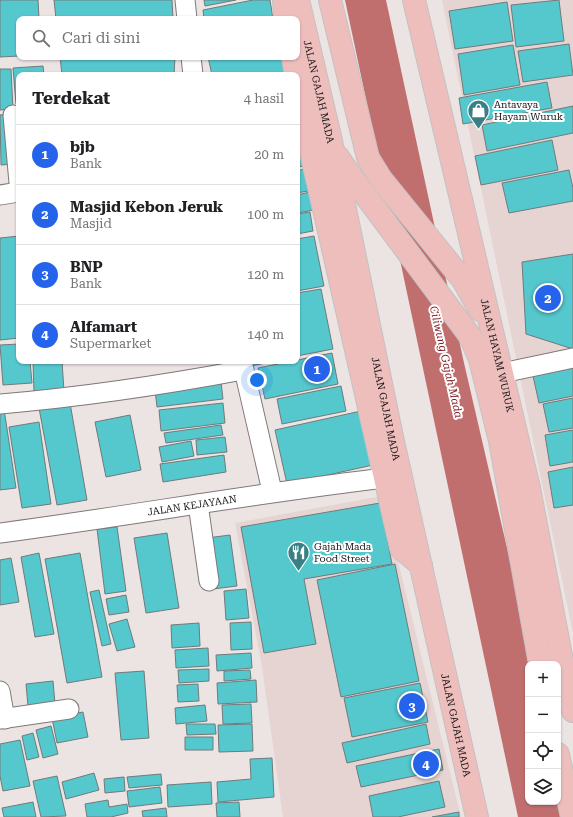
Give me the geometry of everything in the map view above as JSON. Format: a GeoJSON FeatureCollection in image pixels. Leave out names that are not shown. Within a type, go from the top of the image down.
{"type":"FeatureCollection","features":[{"type":"Feature","properties":{"kind":"main road"},"geometry":{"type":"LineString","coordinates":[[284,0],[285,16]]}},
{"type":"Feature","properties":{"kind":"main road","name":"JALAN GAJAH MADA"},"geometry":{"type":"LineString","coordinates":[[298,0],[331,141],[392,437],[477,817]]}},
{"type":"Feature","properties":{"kind":"main road"},"geometry":{"type":"LineString","coordinates":[[330,0],[368,158],[381,179],[458,273],[477,302],[485,321],[532,516],[535,522]]}},
{"type":"Feature","properties":{"kind":"main road","name":"JALAN HAYAM WURUK"},"geometry":{"type":"LineString","coordinates":[[414,0],[502,373],[535,522],[573,712]]}},
{"type":"Feature","properties":{"kind":"main road"},"geometry":{"type":"LineString","coordinates":[[294,60],[296,72]]}},
{"type":"Feature","properties":{"kind":"main road"},"geometry":{"type":"LineString","coordinates":[[300,95],[311,152],[401,548],[421,565]]}},
{"type":"Feature","properties":{"kind":"main road","name":"JALAN HAYAM WURUK"},"geometry":{"type":"LineString","coordinates":[[331,141],[348,172],[462,324],[470,336],[480,359],[500,441],[539,661]]}},
{"type":"Feature","properties":{"kind":"main road"},"geometry":{"type":"LineString","coordinates":[[561,768],[572,817]]}},
{"type":"Feature","properties":{"kind":"street"},"geometry":{"type":"LineString","coordinates":[[185,0],[187,16]]}},
{"type":"Feature","properties":{"kind":"street"},"geometry":{"type":"LineString","coordinates":[[191,60],[193,72]]}},
{"type":"Feature","properties":{"kind":"street"},"geometry":{"type":"LineString","coordinates":[[13,115],[16,149]]}},
{"type":"Feature","properties":{"kind":"street"},"geometry":{"type":"LineString","coordinates":[[0,195],[16,192]]}},
{"type":"Feature","properties":{"kind":"street"},"geometry":{"type":"LineString","coordinates":[[502,373],[573,358]]}},
{"type":"Feature","properties":{"kind":"street"},"geometry":{"type":"LineString","coordinates":[[0,404],[74,397],[177,382],[242,365],[272,491]]}},
{"type":"Feature","properties":{"kind":"street","name":"JALAN KEJAYAAN"},"geometry":{"type":"LineString","coordinates":[[0,533],[198,504],[272,491],[385,478]]}},
{"type":"Feature","properties":{"kind":"street"},"geometry":{"type":"LineString","coordinates":[[198,504],[209,581]]}},
{"type":"Feature","properties":{"kind":"street"},"geometry":{"type":"LineString","coordinates":[[0,691],[2,719],[69,709]]}},
{"type":"Feature","properties":{"kind":"shaded area"},"geometry":{"type":"Polygon","coordinates":[[[442,0],[573,0],[573,633],[442,0]]]}},
{"type":"Feature","properties":{"kind":"shaded area"},"geometry":{"type":"Polygon","coordinates":[[[382,496],[461,817],[283,817],[262,667],[235,523],[382,496]]]}},
{"type":"Feature","properties":{"kind":"water","name":"Ciliwung Gajah Mada"},"geometry":{"type":"Polygon","coordinates":[[[345,0],[386,0],[464,363],[533,661],[525,661],[525,805],[560,805],[568,817],[518,817],[345,0]]]}},
{"type":"Feature","properties":{"kind":"building"},"geometry":{"type":"Polygon","coordinates":[[[0,0],[38,0],[39,16],[16,16],[16,56],[0,57],[0,0]]]}},
{"type":"Feature","properties":{"kind":"building"},"geometry":{"type":"Polygon","coordinates":[[[54,0],[172,0],[173,16],[56,16],[54,0]]]}},
{"type":"Feature","properties":{"kind":"building"},"geometry":{"type":"Polygon","coordinates":[[[204,0],[236,0],[205,6],[204,0]]]}},
{"type":"Feature","properties":{"kind":"building"},"geometry":{"type":"Polygon","coordinates":[[[253,0],[270,0],[273,16],[204,16],[203,10],[253,0]]]}},
{"type":"Feature","properties":{"kind":"building"},"geometry":{"type":"Polygon","coordinates":[[[559,0],[564,41],[516,47],[511,5],[559,0]]]}},
{"type":"Feature","properties":{"kind":"building"},"geometry":{"type":"Polygon","coordinates":[[[507,2],[513,41],[455,49],[449,11],[507,2]]]}},
{"type":"Feature","properties":{"kind":"building"},"geometry":{"type":"Polygon","coordinates":[[[569,44],[573,75],[523,82],[518,51],[569,44]]]}},
{"type":"Feature","properties":{"kind":"building"},"geometry":{"type":"Polygon","coordinates":[[[513,45],[520,85],[464,95],[458,54],[513,45]]]}},
{"type":"Feature","properties":{"kind":"building"},"geometry":{"type":"Polygon","coordinates":[[[60,60],[175,60],[174,72],[62,72],[60,60]]]}},
{"type":"Feature","properties":{"kind":"building"},"geometry":{"type":"Polygon","coordinates":[[[209,60],[284,60],[286,72],[211,72],[209,60]]]}},
{"type":"Feature","properties":{"kind":"building"},"geometry":{"type":"Polygon","coordinates":[[[43,66],[44,72],[16,72],[16,104],[13,68],[43,66]]]}},
{"type":"Feature","properties":{"kind":"building"},"geometry":{"type":"Polygon","coordinates":[[[0,69],[11,69],[13,109],[0,110],[0,69]]]}},
{"type":"Feature","properties":{"kind":"building"},"geometry":{"type":"Polygon","coordinates":[[[547,82],[552,108],[463,124],[459,98],[547,82]]]}},
{"type":"Feature","properties":{"kind":"building"},"geometry":{"type":"Polygon","coordinates":[[[573,106],[573,133],[487,151],[482,125],[573,106]]]}},
{"type":"Feature","properties":{"kind":"building"},"geometry":{"type":"Polygon","coordinates":[[[10,114],[14,164],[1,165],[0,115],[10,114]]]}},
{"type":"Feature","properties":{"kind":"building"},"geometry":{"type":"Polygon","coordinates":[[[300,139],[306,166],[300,167],[300,139]]]}},
{"type":"Feature","properties":{"kind":"building"},"geometry":{"type":"Polygon","coordinates":[[[552,140],[558,170],[481,185],[475,156],[552,140]]]}},
{"type":"Feature","properties":{"kind":"building"},"geometry":{"type":"Polygon","coordinates":[[[304,169],[308,191],[300,192],[300,170],[304,169]]]}},
{"type":"Feature","properties":{"kind":"building"},"geometry":{"type":"Polygon","coordinates":[[[569,170],[573,188],[573,201],[509,213],[502,183],[569,170]]]}},
{"type":"Feature","properties":{"kind":"building"},"geometry":{"type":"Polygon","coordinates":[[[310,192],[314,210],[300,212],[300,194],[310,192]]]}},
{"type":"Feature","properties":{"kind":"building"},"geometry":{"type":"Polygon","coordinates":[[[310,212],[313,231],[300,233],[300,214],[310,212]]]}},
{"type":"Feature","properties":{"kind":"building"},"geometry":{"type":"Polygon","coordinates":[[[16,236],[16,338],[0,340],[0,238],[16,236]]]}},
{"type":"Feature","properties":{"kind":"building"},"geometry":{"type":"Polygon","coordinates":[[[314,236],[324,286],[300,290],[300,238],[314,236]]]}},
{"type":"Feature","properties":{"kind":"building"},"geometry":{"type":"Polygon","coordinates":[[[573,254],[573,349],[526,334],[522,262],[573,254]]]}},
{"type":"Feature","properties":{"kind":"building"},"geometry":{"type":"Polygon","coordinates":[[[321,289],[333,349],[300,355],[300,292],[321,289]]]}},
{"type":"Feature","properties":{"kind":"building"},"geometry":{"type":"Polygon","coordinates":[[[16,344],[16,364],[30,364],[32,383],[3,385],[0,345],[16,344]]]}},
{"type":"Feature","properties":{"kind":"building"},"geometry":{"type":"Polygon","coordinates":[[[332,353],[338,384],[265,399],[258,368],[278,364],[300,364],[300,359],[332,353]]]}},
{"type":"Feature","properties":{"kind":"building"},"geometry":{"type":"Polygon","coordinates":[[[33,364],[62,364],[64,391],[34,392],[33,364]]]}},
{"type":"Feature","properties":{"kind":"building"},"geometry":{"type":"Polygon","coordinates":[[[251,364],[261,364],[251,366],[251,364]]]}},
{"type":"Feature","properties":{"kind":"building"},"geometry":{"type":"Polygon","coordinates":[[[573,368],[573,396],[539,403],[533,376],[573,368]]]}},
{"type":"Feature","properties":{"kind":"building"},"geometry":{"type":"Polygon","coordinates":[[[221,382],[223,399],[157,407],[155,390],[221,382]]]}},
{"type":"Feature","properties":{"kind":"building"},"geometry":{"type":"Polygon","coordinates":[[[341,386],[346,411],[282,424],[277,399],[341,386]]]}},
{"type":"Feature","properties":{"kind":"building"},"geometry":{"type":"Polygon","coordinates":[[[573,398],[573,428],[549,432],[543,404],[573,398]]]}},
{"type":"Feature","properties":{"kind":"building"},"geometry":{"type":"Polygon","coordinates":[[[70,403],[87,500],[57,505],[39,408],[70,403]]]}},
{"type":"Feature","properties":{"kind":"building"},"geometry":{"type":"Polygon","coordinates":[[[223,403],[225,423],[161,431],[159,410],[223,403]]]}},
{"type":"Feature","properties":{"kind":"building"},"geometry":{"type":"Polygon","coordinates":[[[4,409],[16,488],[0,490],[0,410],[4,409]]]}},
{"type":"Feature","properties":{"kind":"building"},"geometry":{"type":"Polygon","coordinates":[[[361,411],[373,465],[287,484],[275,430],[361,411]]]}},
{"type":"Feature","properties":{"kind":"building"},"geometry":{"type":"Polygon","coordinates":[[[130,415],[141,470],[106,477],[95,422],[130,415]]]}},
{"type":"Feature","properties":{"kind":"building"},"geometry":{"type":"Polygon","coordinates":[[[39,422],[51,504],[22,508],[9,427],[39,422]]]}},
{"type":"Feature","properties":{"kind":"building"},"geometry":{"type":"Polygon","coordinates":[[[221,425],[223,435],[166,443],[164,433],[221,425]]]}},
{"type":"Feature","properties":{"kind":"building"},"geometry":{"type":"Polygon","coordinates":[[[573,430],[573,462],[550,466],[545,435],[573,430]]]}},
{"type":"Feature","properties":{"kind":"building"},"geometry":{"type":"Polygon","coordinates":[[[225,437],[227,452],[197,455],[196,440],[225,437]]]}},
{"type":"Feature","properties":{"kind":"building"},"geometry":{"type":"Polygon","coordinates":[[[191,441],[194,456],[162,462],[159,447],[191,441]]]}},
{"type":"Feature","properties":{"kind":"building"},"geometry":{"type":"Polygon","coordinates":[[[224,455],[226,472],[163,482],[160,464],[224,455]]]}},
{"type":"Feature","properties":{"kind":"building"},"geometry":{"type":"Polygon","coordinates":[[[573,467],[573,505],[554,508],[548,472],[573,467]]]}},
{"type":"Feature","properties":{"kind":"building","name":"Gajah Mada Food Street"},"geometry":{"type":"Polygon","coordinates":[[[380,503],[392,564],[304,579],[316,644],[264,653],[241,527],[380,503]]]}},
{"type":"Feature","properties":{"kind":"building"},"geometry":{"type":"Polygon","coordinates":[[[117,527],[126,591],[105,594],[97,529],[117,527]]]}},
{"type":"Feature","properties":{"kind":"building"},"geometry":{"type":"Polygon","coordinates":[[[167,533],[179,608],[146,613],[134,538],[167,533]]]}},
{"type":"Feature","properties":{"kind":"building"},"geometry":{"type":"Polygon","coordinates":[[[230,535],[237,586],[213,589],[207,538],[230,535]]]}},
{"type":"Feature","properties":{"kind":"building"},"geometry":{"type":"Polygon","coordinates":[[[39,553],[54,634],[35,637],[21,557],[39,553]]]}},
{"type":"Feature","properties":{"kind":"building"},"geometry":{"type":"Polygon","coordinates":[[[80,553],[102,677],[67,683],[45,559],[80,553]]]}},
{"type":"Feature","properties":{"kind":"building"},"geometry":{"type":"Polygon","coordinates":[[[11,558],[19,602],[0,605],[0,560],[11,558]]]}},
{"type":"Feature","properties":{"kind":"building"},"geometry":{"type":"Polygon","coordinates":[[[395,564],[419,681],[341,697],[317,580],[395,564]]]}},
{"type":"Feature","properties":{"kind":"building"},"geometry":{"type":"Polygon","coordinates":[[[246,589],[249,618],[226,620],[224,591],[246,589]]]}},
{"type":"Feature","properties":{"kind":"building"},"geometry":{"type":"Polygon","coordinates":[[[99,590],[111,644],[102,646],[90,592],[99,590]]]}},
{"type":"Feature","properties":{"kind":"building"},"geometry":{"type":"Polygon","coordinates":[[[126,595],[129,612],[109,615],[106,599],[126,595]]]}},
{"type":"Feature","properties":{"kind":"building"},"geometry":{"type":"Polygon","coordinates":[[[127,619],[135,647],[117,651],[109,624],[127,619]]]}},
{"type":"Feature","properties":{"kind":"building"},"geometry":{"type":"Polygon","coordinates":[[[251,622],[252,649],[231,650],[230,623],[251,622]]]}},
{"type":"Feature","properties":{"kind":"building"},"geometry":{"type":"Polygon","coordinates":[[[199,623],[200,646],[172,648],[171,625],[199,623]]]}},
{"type":"Feature","properties":{"kind":"building"},"geometry":{"type":"Polygon","coordinates":[[[208,648],[209,666],[176,668],[175,650],[208,648]]]}},
{"type":"Feature","properties":{"kind":"building"},"geometry":{"type":"Polygon","coordinates":[[[251,653],[252,668],[217,671],[216,655],[251,653]]]}},
{"type":"Feature","properties":{"kind":"building"},"geometry":{"type":"Polygon","coordinates":[[[209,669],[209,681],[179,683],[178,670],[209,669]]]}},
{"type":"Feature","properties":{"kind":"building"},"geometry":{"type":"Polygon","coordinates":[[[250,670],[251,679],[224,681],[224,671],[250,670]]]}},
{"type":"Feature","properties":{"kind":"building"},"geometry":{"type":"Polygon","coordinates":[[[144,671],[149,738],[121,740],[115,673],[144,671]]]}},
{"type":"Feature","properties":{"kind":"building"},"geometry":{"type":"Polygon","coordinates":[[[256,680],[257,702],[218,704],[217,683],[256,680]]]}},
{"type":"Feature","properties":{"kind":"building"},"geometry":{"type":"Polygon","coordinates":[[[53,681],[55,704],[28,706],[26,684],[53,681]]]}},
{"type":"Feature","properties":{"kind":"building"},"geometry":{"type":"Polygon","coordinates":[[[420,683],[428,722],[352,737],[344,698],[420,683]]]}},
{"type":"Feature","properties":{"kind":"building"},"geometry":{"type":"Polygon","coordinates":[[[198,684],[199,701],[178,702],[177,685],[198,684]]]}},
{"type":"Feature","properties":{"kind":"building"},"geometry":{"type":"Polygon","coordinates":[[[251,704],[252,723],[223,724],[222,705],[251,704]]]}},
{"type":"Feature","properties":{"kind":"building"},"geometry":{"type":"Polygon","coordinates":[[[205,705],[207,721],[176,724],[175,708],[205,705]]]}},
{"type":"Feature","properties":{"kind":"building"},"geometry":{"type":"Polygon","coordinates":[[[83,712],[88,737],[57,743],[52,718],[83,712]]]}},
{"type":"Feature","properties":{"kind":"building"},"geometry":{"type":"Polygon","coordinates":[[[186,724],[215,724],[216,734],[187,735],[186,724]]]}},
{"type":"Feature","properties":{"kind":"building"},"geometry":{"type":"Polygon","coordinates":[[[252,724],[253,751],[219,752],[218,725],[252,724]]]}},
{"type":"Feature","properties":{"kind":"building"},"geometry":{"type":"Polygon","coordinates":[[[426,724],[430,744],[347,763],[342,743],[426,724]]]}},
{"type":"Feature","properties":{"kind":"building"},"geometry":{"type":"Polygon","coordinates":[[[51,726],[58,754],[43,758],[36,730],[51,726]]]}},
{"type":"Feature","properties":{"kind":"building"},"geometry":{"type":"Polygon","coordinates":[[[33,733],[39,757],[27,760],[22,736],[33,733]]]}},
{"type":"Feature","properties":{"kind":"building"},"geometry":{"type":"Polygon","coordinates":[[[185,737],[213,737],[213,750],[185,750],[185,737]]]}},
{"type":"Feature","properties":{"kind":"building"},"geometry":{"type":"Polygon","coordinates":[[[20,740],[30,786],[3,791],[0,776],[0,744],[20,740]]]}},
{"type":"Feature","properties":{"kind":"building"},"geometry":{"type":"Polygon","coordinates":[[[439,749],[443,770],[361,787],[356,766],[439,749]]]}},
{"type":"Feature","properties":{"kind":"building"},"geometry":{"type":"Polygon","coordinates":[[[272,758],[274,797],[218,802],[217,782],[251,779],[250,759],[272,758]]]}},
{"type":"Feature","properties":{"kind":"building"},"geometry":{"type":"Polygon","coordinates":[[[94,773],[99,790],[66,799],[62,782],[94,773]]]}},
{"type":"Feature","properties":{"kind":"building"},"geometry":{"type":"Polygon","coordinates":[[[161,774],[162,785],[129,788],[127,777],[161,774]]]}},
{"type":"Feature","properties":{"kind":"building"},"geometry":{"type":"Polygon","coordinates":[[[57,776],[66,816],[41,817],[33,781],[57,776]]]}},
{"type":"Feature","properties":{"kind":"building"},"geometry":{"type":"Polygon","coordinates":[[[124,777],[125,791],[105,793],[104,779],[124,777]]]}},
{"type":"Feature","properties":{"kind":"building"},"geometry":{"type":"Polygon","coordinates":[[[439,781],[445,807],[398,817],[373,817],[369,796],[439,781]]]}},
{"type":"Feature","properties":{"kind":"building"},"geometry":{"type":"Polygon","coordinates":[[[211,782],[212,804],[168,807],[167,785],[211,782]]]}},
{"type":"Feature","properties":{"kind":"building"},"geometry":{"type":"Polygon","coordinates":[[[160,787],[162,803],[129,807],[127,791],[160,787]]]}},
{"type":"Feature","properties":{"kind":"building"},"geometry":{"type":"Polygon","coordinates":[[[108,800],[109,807],[127,804],[128,813],[111,817],[87,817],[85,804],[108,800]]]}},
{"type":"Feature","properties":{"kind":"building"},"geometry":{"type":"Polygon","coordinates":[[[33,802],[36,817],[4,817],[2,808],[33,802]]]}},
{"type":"Feature","properties":{"kind":"building"},"geometry":{"type":"Polygon","coordinates":[[[239,802],[240,817],[217,817],[216,803],[239,802]]]}},
{"type":"Feature","properties":{"kind":"building"},"geometry":{"type":"Polygon","coordinates":[[[166,808],[167,817],[143,817],[142,811],[166,808]]]}},
{"type":"Feature","properties":{"kind":"building"},"geometry":{"type":"Polygon","coordinates":[[[459,812],[459,817],[432,817],[459,812]]]}},
{"type":"Feature","properties":{"kind":"place","name":"Antavaya Hayam Wuruk"},"geometry":{"type":"Point","coordinates":[478,130]}},
{"type":"Feature","properties":{"kind":"place","name":"Masjid Kebon Jeruk"},"geometry":{"type":"Point","coordinates":[548,298]}},
{"type":"Feature","properties":{"kind":"place","name":"bjb"},"geometry":{"type":"Point","coordinates":[317,369]}},
{"type":"Feature","properties":{"kind":"place","name":"Gajah Mada Food Street"},"geometry":{"type":"Point","coordinates":[299,572]}},
{"type":"Feature","properties":{"kind":"place","name":"BNP"},"geometry":{"type":"Point","coordinates":[412,706]}},
{"type":"Feature","properties":{"kind":"place","name":"Alfamart"},"geometry":{"type":"Point","coordinates":[426,764]}}]}
